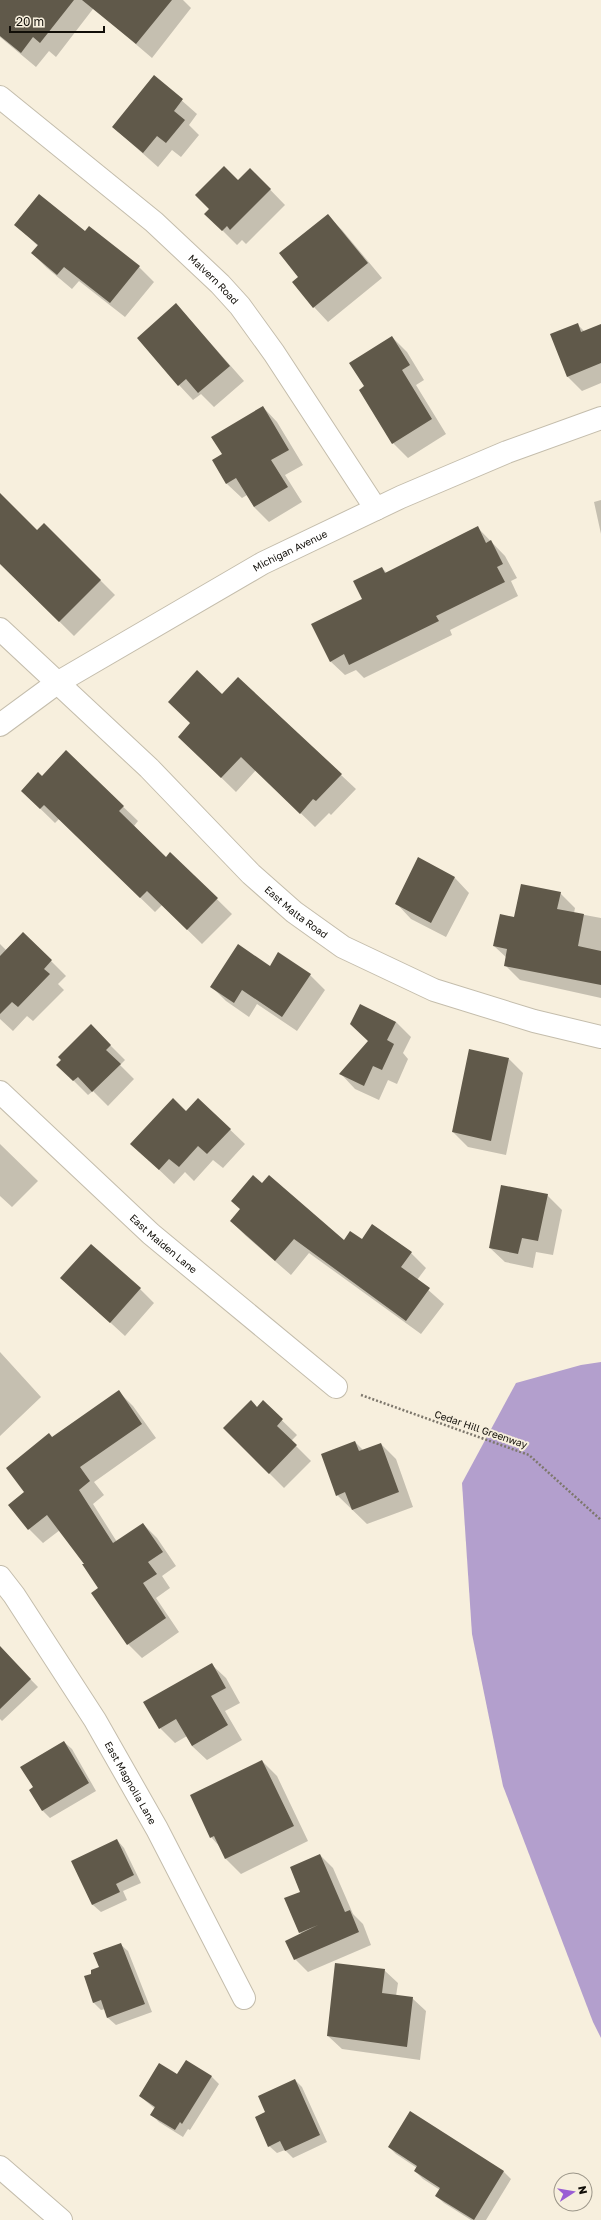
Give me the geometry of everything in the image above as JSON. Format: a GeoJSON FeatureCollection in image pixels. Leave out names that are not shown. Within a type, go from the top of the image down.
{"type":"FeatureCollection","features":[{"type":"Feature","properties":{"kind":"street","name":"Malvern Road"},"geometry":{"type":"LineString","coordinates":[[0,97],[154,222],[220,284],[240,306],[274,353],[376,509]]}},
{"type":"Feature","properties":{"kind":"street","name":"Michigan Avenue"},"geometry":{"type":"LineString","coordinates":[[0,725],[57,683],[263,564],[376,509],[507,452],[601,418]]}},
{"type":"Feature","properties":{"kind":"street","name":"East Malta Road"},"geometry":{"type":"LineString","coordinates":[[0,629],[149,768],[251,874],[294,912],[343,947],[434,990],[534,1021],[601,1037]]}},
{"type":"Feature","properties":{"kind":"street","name":"East Maiden Lane"},"geometry":{"type":"LineString","coordinates":[[0,1092],[151,1234],[336,1387]]}},
{"type":"Feature","properties":{"kind":"street","name":"East Magnolia Lane"},"geometry":{"type":"LineString","coordinates":[[0,1577],[95,1720],[157,1830],[244,1998]]}},
{"type":"Feature","properties":{"kind":"street"},"geometry":{"type":"LineString","coordinates":[[0,2166],[61,2220]]}},
{"type":"Feature","properties":{"kind":"path","name":"Cedar Hill Greenway"},"geometry":{"type":"LineString","coordinates":[[336,1387],[529,1454],[601,1520]]}},
{"type":"Feature","properties":{"kind":"shaded area"},"geometry":{"type":"Polygon","coordinates":[[[601,1362],[601,2038],[593,2022],[503,1786],[472,1634],[462,1483],[516,1383],[581,1365],[601,1362]]]}},
{"type":"Feature","properties":{"kind":"building"},"geometry":{"type":"Polygon","coordinates":[[[0,0],[74,0],[40,43],[33,37],[21,53],[0,36],[0,0]]]}},
{"type":"Feature","properties":{"kind":"building"},"geometry":{"type":"Polygon","coordinates":[[[82,0],[172,0],[136,44],[82,0]]]}},
{"type":"Feature","properties":{"kind":"building"},"geometry":{"type":"Polygon","coordinates":[[[154,75],[183,99],[174,111],[185,120],[166,143],[157,136],[143,153],[112,127],[154,75]]]}},
{"type":"Feature","properties":{"kind":"building"},"geometry":{"type":"Polygon","coordinates":[[[224,166],[238,180],[250,168],[271,189],[230,230],[227,226],[222,231],[204,214],[209,209],[195,195],[224,166]]]}},
{"type":"Feature","properties":{"kind":"building"},"geometry":{"type":"Polygon","coordinates":[[[39,194],[85,231],[89,226],[140,266],[110,303],[64,267],[57,275],[31,253],[38,245],[14,225],[39,194]]]}},
{"type":"Feature","properties":{"kind":"building"},"geometry":{"type":"Polygon","coordinates":[[[328,214],[368,263],[313,308],[292,282],[298,277],[279,253],[328,214]]]}},
{"type":"Feature","properties":{"kind":"building"},"geometry":{"type":"Polygon","coordinates":[[[176,303],[230,366],[198,393],[186,379],[178,386],[137,338],[176,303]]]}},
{"type":"Feature","properties":{"kind":"building"},"geometry":{"type":"Polygon","coordinates":[[[578,323],[581,332],[601,324],[601,363],[567,377],[550,334],[578,323]]]}},
{"type":"Feature","properties":{"kind":"building"},"geometry":{"type":"Polygon","coordinates":[[[392,336],[410,365],[402,370],[432,419],[392,444],[359,390],[364,386],[349,363],[392,336]]]}},
{"type":"Feature","properties":{"kind":"building"},"geometry":{"type":"Polygon","coordinates":[[[263,406],[289,450],[271,460],[288,487],[254,507],[236,478],[226,484],[212,460],[222,454],[211,437],[263,406]]]}},
{"type":"Feature","properties":{"kind":"building"},"geometry":{"type":"Polygon","coordinates":[[[0,493],[37,530],[44,523],[101,580],[59,622],[0,564],[0,493]]]}},
{"type":"Feature","properties":{"kind":"building"},"geometry":{"type":"Polygon","coordinates":[[[478,526],[486,543],[491,540],[503,564],[497,567],[505,582],[436,616],[439,621],[349,665],[344,654],[330,662],[311,624],[362,599],[353,581],[382,567],[385,573],[478,526]]]}},
{"type":"Feature","properties":{"kind":"building"},"geometry":{"type":"Polygon","coordinates":[[[197,670],[222,694],[238,677],[342,774],[316,801],[313,799],[300,814],[241,757],[221,778],[178,737],[190,723],[168,702],[197,670]]]}},
{"type":"Feature","properties":{"kind":"building"},"geometry":{"type":"Polygon","coordinates":[[[66,750],[124,806],[119,811],[166,857],[170,852],[218,898],[187,930],[147,891],[140,898],[44,805],[40,809],[21,791],[38,772],[42,776],[66,750]]]}},
{"type":"Feature","properties":{"kind":"building"},"geometry":{"type":"Polygon","coordinates":[[[418,857],[455,877],[431,923],[395,904],[418,857]]]}},
{"type":"Feature","properties":{"kind":"building"},"geometry":{"type":"Polygon","coordinates":[[[521,884],[561,892],[557,909],[584,914],[578,946],[601,951],[601,985],[504,966],[507,949],[493,946],[500,914],[514,917],[521,884]]]}},
{"type":"Feature","properties":{"kind":"building"},"geometry":{"type":"Polygon","coordinates":[[[23,932],[52,960],[44,969],[50,974],[18,1007],[12,1002],[0,1014],[0,956],[23,932]]]}},
{"type":"Feature","properties":{"kind":"building"},"geometry":{"type":"Polygon","coordinates":[[[238,944],[270,966],[278,952],[311,974],[282,1017],[242,990],[234,1003],[210,987],[238,944]]]}},
{"type":"Feature","properties":{"kind":"building"},"geometry":{"type":"Polygon","coordinates":[[[360,1004],[396,1022],[387,1040],[394,1044],[382,1070],[373,1066],[364,1086],[339,1074],[368,1041],[350,1024],[360,1004]]]}},
{"type":"Feature","properties":{"kind":"building"},"geometry":{"type":"Polygon","coordinates":[[[91,1024],[111,1045],[106,1050],[121,1064],[92,1092],[78,1077],[73,1081],[56,1065],[61,1060],[58,1057],[91,1024]]]}},
{"type":"Feature","properties":{"kind":"building"},"geometry":{"type":"Polygon","coordinates":[[[469,1049],[509,1058],[491,1141],[452,1132],[469,1049]]]}},
{"type":"Feature","properties":{"kind":"building"},"geometry":{"type":"Polygon","coordinates":[[[173,1098],[186,1111],[198,1098],[231,1129],[207,1154],[198,1146],[179,1167],[169,1159],[159,1170],[130,1144],[173,1098]]]}},
{"type":"Feature","properties":{"kind":"building"},"geometry":{"type":"Polygon","coordinates":[[[253,1175],[262,1183],[269,1175],[344,1240],[350,1231],[362,1239],[372,1224],[412,1252],[401,1267],[430,1288],[406,1321],[294,1239],[275,1261],[230,1221],[240,1209],[231,1201],[253,1175]]]}},
{"type":"Feature","properties":{"kind":"building"},"geometry":{"type":"Polygon","coordinates":[[[501,1185],[548,1194],[538,1241],[522,1238],[518,1254],[489,1248],[501,1185]]]}},
{"type":"Feature","properties":{"kind":"building"},"geometry":{"type":"Polygon","coordinates":[[[91,1244],[141,1288],[110,1323],[60,1278],[91,1244]]]}},
{"type":"Feature","properties":{"kind":"building"},"geometry":{"type":"Polygon","coordinates":[[[119,1390],[142,1424],[80,1467],[90,1481],[79,1490],[113,1543],[143,1523],[163,1552],[148,1562],[157,1574],[143,1583],[166,1618],[127,1645],[91,1593],[98,1588],[82,1564],[84,1564],[47,1515],[28,1530],[8,1505],[24,1492],[6,1468],[49,1433],[52,1437],[119,1390]]]}},
{"type":"Feature","properties":{"kind":"building"},"geometry":{"type":"Polygon","coordinates":[[[251,1400],[257,1407],[263,1400],[283,1419],[277,1426],[297,1445],[269,1474],[223,1428],[251,1400]]]}},
{"type":"Feature","properties":{"kind":"building"},"geometry":{"type":"Polygon","coordinates":[[[355,1441],[359,1451],[381,1443],[399,1492],[352,1510],[345,1492],[336,1496],[321,1454],[355,1441]]]}},
{"type":"Feature","properties":{"kind":"building"},"geometry":{"type":"Polygon","coordinates":[[[0,1646],[31,1679],[0,1709],[0,1646]]]}},
{"type":"Feature","properties":{"kind":"building"},"geometry":{"type":"Polygon","coordinates":[[[212,1663],[226,1688],[211,1696],[228,1725],[192,1746],[176,1719],[159,1729],[143,1702],[212,1663]]]}},
{"type":"Feature","properties":{"kind":"building"},"geometry":{"type":"Polygon","coordinates":[[[64,1741],[89,1783],[42,1811],[29,1790],[33,1787],[20,1767],[64,1741]]]}},
{"type":"Feature","properties":{"kind":"building"},"geometry":{"type":"Polygon","coordinates":[[[262,1760],[294,1826],[225,1859],[214,1836],[210,1838],[190,1795],[262,1760]]]}},
{"type":"Feature","properties":{"kind":"building"},"geometry":{"type":"Polygon","coordinates":[[[117,1839],[134,1875],[116,1884],[120,1892],[92,1905],[71,1861],[117,1839]]]}},
{"type":"Feature","properties":{"kind":"building"},"geometry":{"type":"Polygon","coordinates":[[[320,1854],[345,1912],[350,1910],[359,1932],[294,1960],[285,1941],[318,1925],[299,1933],[284,1898],[300,1892],[290,1867],[320,1854]]]}},
{"type":"Feature","properties":{"kind":"building"},"geometry":{"type":"Polygon","coordinates":[[[121,1943],[145,2004],[107,2018],[101,2000],[93,2003],[84,1976],[91,1974],[91,1970],[99,1967],[93,1953],[121,1943]]]}},
{"type":"Feature","properties":{"kind":"building"},"geometry":{"type":"Polygon","coordinates":[[[335,1963],[385,1969],[382,1993],[413,1997],[407,2047],[327,2036],[335,1963]]]}},
{"type":"Feature","properties":{"kind":"building"},"geometry":{"type":"Polygon","coordinates":[[[186,2060],[212,2076],[182,2124],[180,2122],[175,2130],[150,2115],[155,2107],[139,2096],[159,2063],[177,2074],[186,2060]]]}},
{"type":"Feature","properties":{"kind":"building"},"geometry":{"type":"Polygon","coordinates":[[[295,2079],[320,2135],[285,2151],[280,2141],[268,2147],[255,2117],[265,2112],[258,2096],[295,2079]]]}},
{"type":"Feature","properties":{"kind":"building"},"geometry":{"type":"Polygon","coordinates":[[[410,2111],[504,2171],[474,2220],[435,2196],[440,2188],[414,2171],[417,2166],[388,2147],[410,2111]]]}}]}
